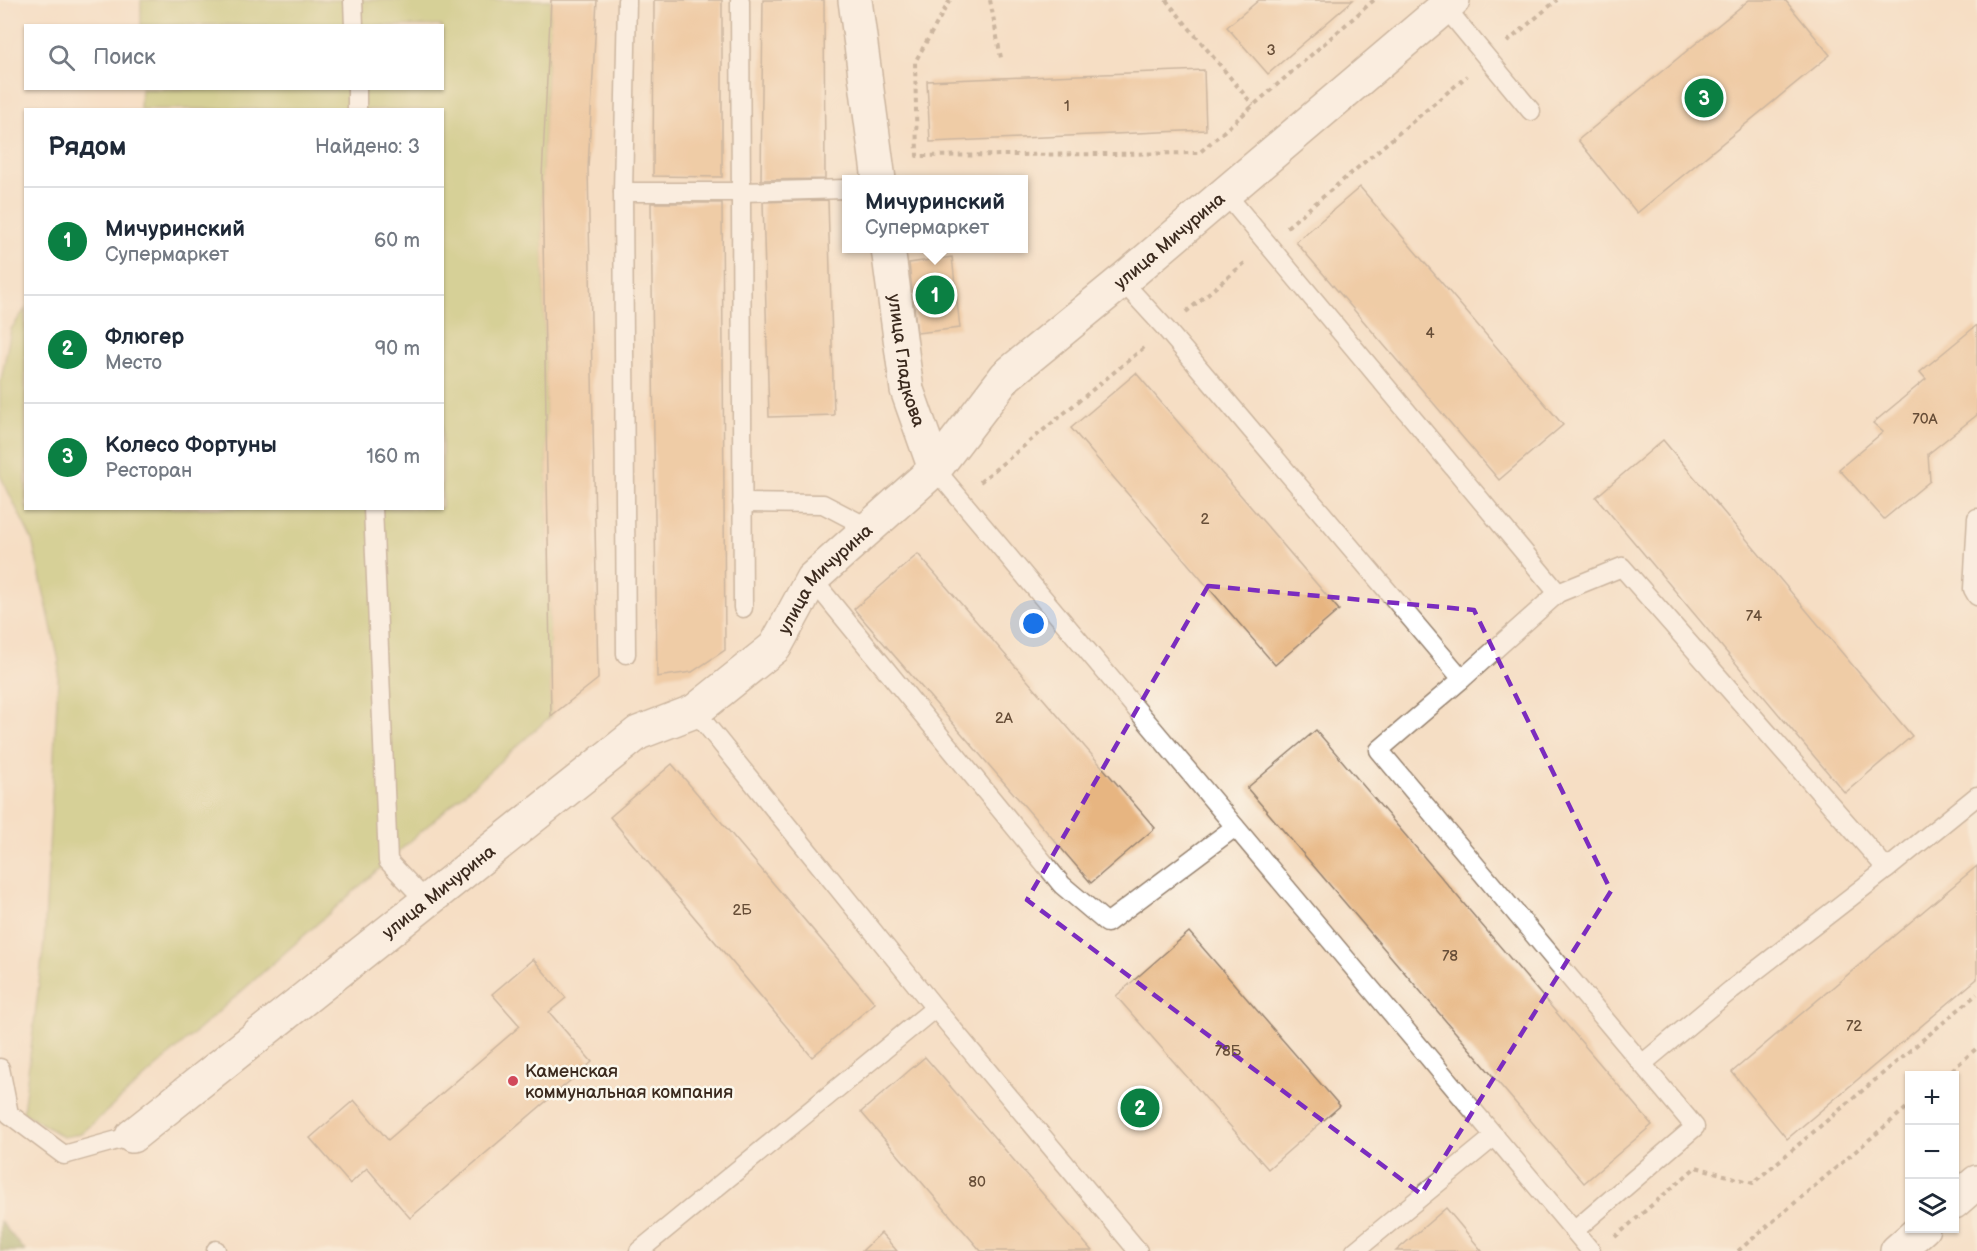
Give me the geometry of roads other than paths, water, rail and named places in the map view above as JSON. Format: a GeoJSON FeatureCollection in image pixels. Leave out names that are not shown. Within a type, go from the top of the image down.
{"type":"FeatureCollection","features":[{"type":"Feature","properties":{"kind":"street"},"geometry":{"type":"LineString","coordinates":[[855,0],[878,175]]}},
{"type":"Feature","properties":{"kind":"street","name":"улица Мичурина"},"geometry":{"type":"LineString","coordinates":[[132,1136],[638,733],[695,711],[775,647],[812,579],[935,469],[1006,376],[1122,281],[1449,3]]}},
{"type":"Feature","properties":{"kind":"street","name":"улица Гладкова"},"geometry":{"type":"LineString","coordinates":[[889,253],[907,390],[935,469]]}},
{"type":"Feature","properties":{"kind":"street"},"geometry":{"type":"LineString","coordinates":[[1959,1198],[1977,1182]]}},
{"type":"Feature","properties":{"kind":"street"},"geometry":{"type":"LineString","coordinates":[[1897,1251],[1917,1233]]}},
{"type":"Feature","properties":{"kind":"lane"},"geometry":{"type":"LineString","coordinates":[[353,0],[354,24]]}},
{"type":"Feature","properties":{"kind":"lane"},"geometry":{"type":"LineString","coordinates":[[626,654],[623,192],[627,0]]}},
{"type":"Feature","properties":{"kind":"lane"},"geometry":{"type":"LineString","coordinates":[[740,0],[742,609]]}},
{"type":"Feature","properties":{"kind":"lane"},"geometry":{"type":"LineString","coordinates":[[1449,3],[1531,111]]}},
{"type":"Feature","properties":{"kind":"lane"},"geometry":{"type":"LineString","coordinates":[[357,90],[357,108]]}},
{"type":"Feature","properties":{"kind":"lane"},"geometry":{"type":"LineString","coordinates":[[623,192],[842,189]]}},
{"type":"Feature","properties":{"kind":"lane"},"geometry":{"type":"LineString","coordinates":[[1225,193],[1558,593]]}},
{"type":"Feature","properties":{"kind":"lane"},"geometry":{"type":"LineString","coordinates":[[1122,281],[1166,329],[1462,679]]}},
{"type":"Feature","properties":{"kind":"lane"},"geometry":{"type":"LineString","coordinates":[[935,469],[1574,1231],[1599,1247]]}},
{"type":"Feature","properties":{"kind":"lane"},"geometry":{"type":"LineString","coordinates":[[742,503],[823,504],[869,528]]}},
{"type":"Feature","properties":{"kind":"lane"},"geometry":{"type":"LineString","coordinates":[[374,510],[388,861],[426,901]]}},
{"type":"Feature","properties":{"kind":"lane"},"geometry":{"type":"LineString","coordinates":[[1977,518],[1973,589],[1977,596]]}},
{"type":"Feature","properties":{"kind":"lane"},"geometry":{"type":"LineString","coordinates":[[1574,1231],[1695,1127],[1379,750],[1558,593],[1622,567],[1887,869]]}},
{"type":"Feature","properties":{"kind":"lane"},"geometry":{"type":"LineString","coordinates":[[812,579],[1062,885],[1107,923],[1235,827]]}},
{"type":"Feature","properties":{"kind":"lane"},"geometry":{"type":"LineString","coordinates":[[695,711],[934,1008],[1138,1251]]}},
{"type":"Feature","properties":{"kind":"lane"},"geometry":{"type":"LineString","coordinates":[[1642,1064],[1731,990],[1977,796]]}},
{"type":"Feature","properties":{"kind":"lane"},"geometry":{"type":"LineString","coordinates":[[639,1251],[934,1008]]}},
{"type":"Feature","properties":{"kind":"lane"},"geometry":{"type":"LineString","coordinates":[[0,1068],[9,1114],[64,1155],[132,1136]]}},
{"type":"Feature","properties":{"kind":"lane"},"geometry":{"type":"LineString","coordinates":[[1355,1251],[1495,1136]]}},
{"type":"Feature","properties":{"kind":"place","name":"Колесо Фортуны"},"geometry":{"type":"Point","coordinates":[1704,98]}},
{"type":"Feature","properties":{"kind":"place","name":"Мичуринский"},"geometry":{"type":"Point","coordinates":[935,295]}},
{"type":"Feature","properties":{"kind":"place","name":"Каменская коммунальная компания"},"geometry":{"type":"Point","coordinates":[513,1081]}},
{"type":"Feature","properties":{"kind":"place","name":"Флюгер"},"geometry":{"type":"Point","coordinates":[1140,1108]}}]}
